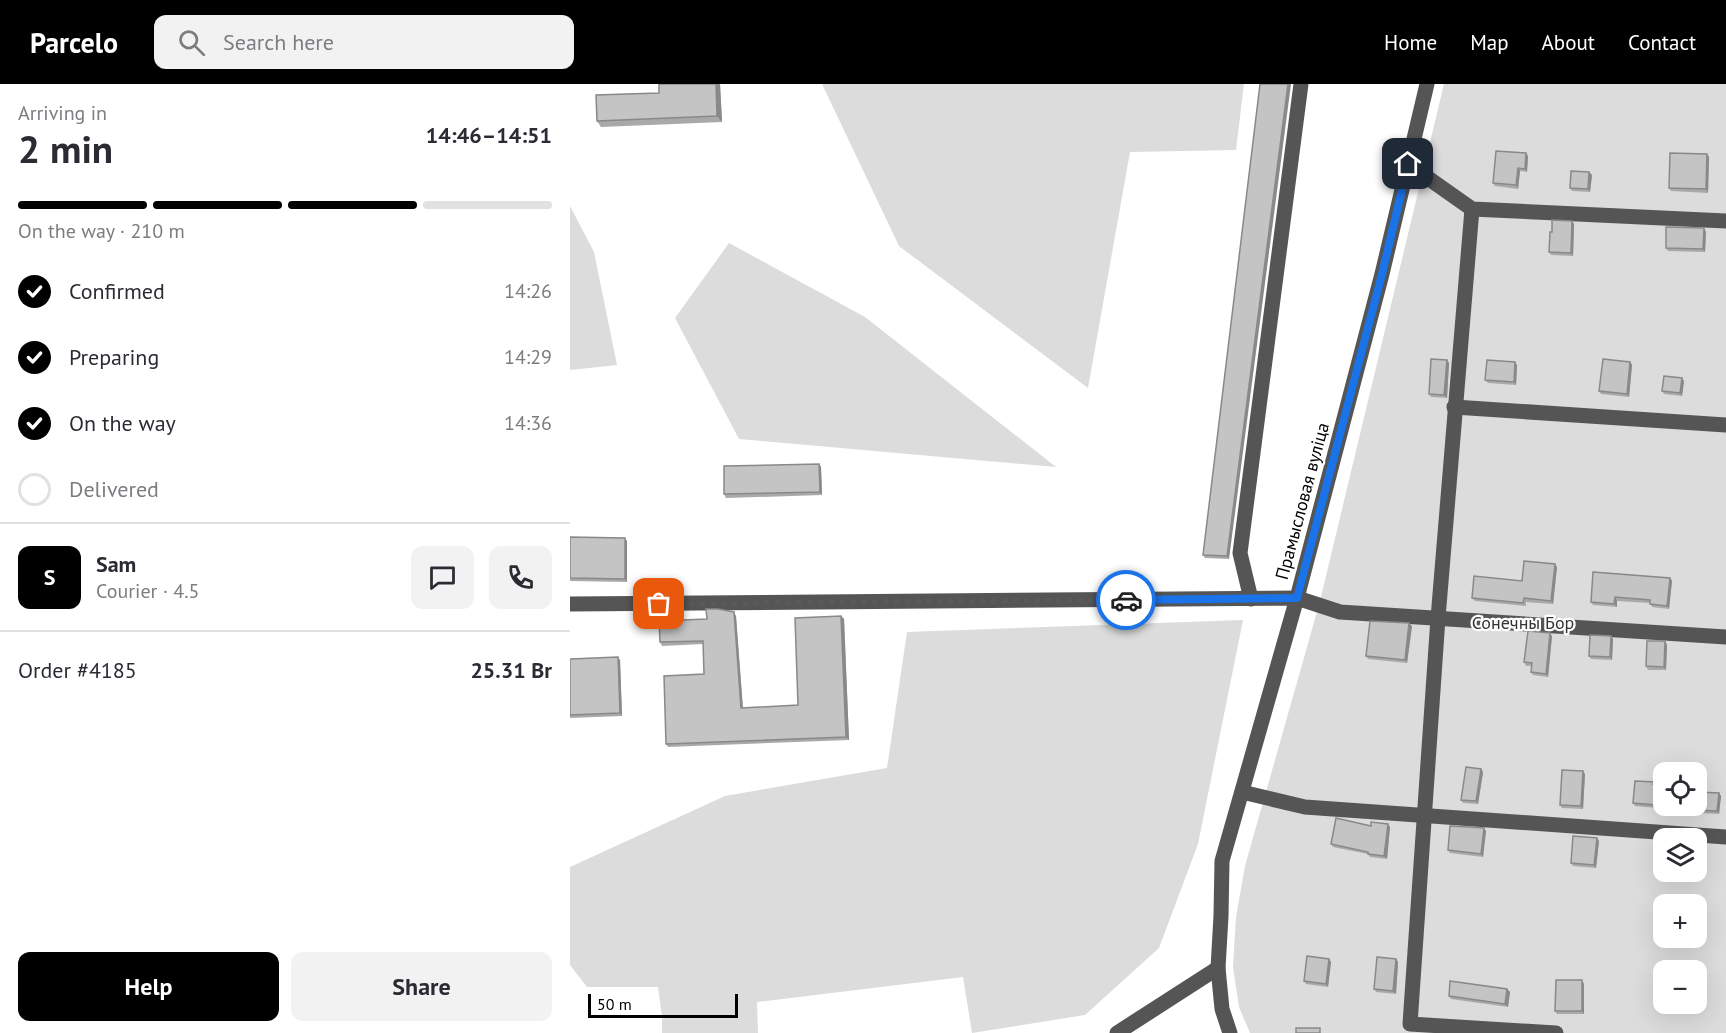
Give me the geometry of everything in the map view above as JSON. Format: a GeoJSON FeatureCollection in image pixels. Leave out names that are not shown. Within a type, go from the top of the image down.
{"type":"FeatureCollection","features":[{"type":"Feature","properties":{"kind":"street"},"geometry":{"type":"LineString","coordinates":[[1251,599],[1240,553],[1301,84]]}},
{"type":"Feature","properties":{"kind":"street","name":"Прамысловая вуліца"},"geometry":{"type":"LineString","coordinates":[[1230,1033],[1222,1009],[1218,968],[1222,861],[1297,598],[1382,274],[1427,84]]}},
{"type":"Feature","properties":{"kind":"street"},"geometry":{"type":"LineString","coordinates":[[1408,164],[1472,208],[1726,221]]}},
{"type":"Feature","properties":{"kind":"street"},"geometry":{"type":"LineString","coordinates":[[1472,208],[1454,407],[1410,1024],[1556,1033]]}},
{"type":"Feature","properties":{"kind":"street"},"geometry":{"type":"LineString","coordinates":[[1454,407],[1726,425]]}},
{"type":"Feature","properties":{"kind":"street"},"geometry":{"type":"LineString","coordinates":[[570,604],[1297,598],[1340,612],[1726,637]]}},
{"type":"Feature","properties":{"kind":"street"},"geometry":{"type":"LineString","coordinates":[[1242,792],[1305,807],[1726,837]]}},
{"type":"Feature","properties":{"kind":"street"},"geometry":{"type":"LineString","coordinates":[[1117,1033],[1218,968]]}},
{"type":"Feature","properties":{"kind":"green space"},"geometry":{"type":"Polygon","coordinates":[[[822,84],[1244,84],[1236,150],[1130,152],[1088,388],[899,246],[822,84]]]}},
{"type":"Feature","properties":{"kind":"green space","name":"Сонечны Бор"},"geometry":{"type":"Polygon","coordinates":[[[1444,84],[1726,84],[1726,1033],[1250,1033],[1239,1007],[1233,967],[1236,917],[1245,866],[1320,601],[1444,84]]]}},
{"type":"Feature","properties":{"kind":"green space"},"geometry":{"type":"Polygon","coordinates":[[[570,206],[594,252],[617,365],[570,370],[570,206]]]}},
{"type":"Feature","properties":{"kind":"green space"},"geometry":{"type":"Polygon","coordinates":[[[729,243],[865,317],[1056,467],[739,439],[675,318],[729,243]]]}},
{"type":"Feature","properties":{"kind":"green space"},"geometry":{"type":"Polygon","coordinates":[[[1243,620],[1198,844],[1159,948],[1085,1015],[972,1033],[963,977],[757,1002],[758,1033],[662,1033],[658,987],[587,987],[570,965],[570,867],[725,796],[887,768],[907,632],[1243,620]]]}},
{"type":"Feature","properties":{"kind":"building"},"geometry":{"type":"Polygon","coordinates":[[[659,84],[716,84],[717,116],[597,121],[596,95],[659,93],[659,84]]]}},
{"type":"Feature","properties":{"kind":"building"},"geometry":{"type":"Polygon","coordinates":[[[1260,84],[1288,84],[1227,556],[1203,555],[1260,84]]]}},
{"type":"Feature","properties":{"kind":"building"},"geometry":{"type":"Polygon","coordinates":[[[1496,151],[1526,153],[1525,169],[1518,168],[1516,185],[1493,183],[1496,151]]]}},
{"type":"Feature","properties":{"kind":"building"},"geometry":{"type":"Polygon","coordinates":[[[1670,153],[1707,154],[1706,189],[1669,188],[1670,153]]]}},
{"type":"Feature","properties":{"kind":"building"},"geometry":{"type":"Polygon","coordinates":[[[1571,171],[1589,172],[1588,189],[1570,188],[1571,171]]]}},
{"type":"Feature","properties":{"kind":"building"},"geometry":{"type":"Polygon","coordinates":[[[1552,220],[1572,221],[1571,253],[1549,252],[1552,220]]]}},
{"type":"Feature","properties":{"kind":"building"},"geometry":{"type":"Polygon","coordinates":[[[1666,227],[1704,228],[1703,249],[1666,248],[1666,227]]]}},
{"type":"Feature","properties":{"kind":"building"},"geometry":{"type":"Polygon","coordinates":[[[1431,359],[1447,360],[1444,395],[1429,394],[1431,359]]]}},
{"type":"Feature","properties":{"kind":"building"},"geometry":{"type":"Polygon","coordinates":[[[1603,359],[1630,362],[1627,394],[1599,391],[1603,359]]]}},
{"type":"Feature","properties":{"kind":"building"},"geometry":{"type":"Polygon","coordinates":[[[1487,360],[1515,362],[1514,382],[1485,380],[1487,360]]]}},
{"type":"Feature","properties":{"kind":"building"},"geometry":{"type":"Polygon","coordinates":[[[1664,376],[1682,378],[1680,393],[1662,391],[1664,376]]]}},
{"type":"Feature","properties":{"kind":"building"},"geometry":{"type":"Polygon","coordinates":[[[819,464],[820,492],[724,494],[724,466],[819,464]]]}},
{"type":"Feature","properties":{"kind":"building"},"geometry":{"type":"Polygon","coordinates":[[[570,537],[625,538],[625,579],[570,578],[570,537]]]}},
{"type":"Feature","properties":{"kind":"building"},"geometry":{"type":"Polygon","coordinates":[[[1524,561],[1555,564],[1551,601],[1524,598],[1523,603],[1472,598],[1474,576],[1522,581],[1524,561]]]}},
{"type":"Feature","properties":{"kind":"building"},"geometry":{"type":"Polygon","coordinates":[[[1593,572],[1670,578],[1667,606],[1650,604],[1650,600],[1615,597],[1614,604],[1591,602],[1593,572]]]}},
{"type":"Feature","properties":{"kind":"building"},"geometry":{"type":"Polygon","coordinates":[[[706,609],[734,612],[741,708],[798,705],[795,618],[841,616],[846,737],[666,744],[664,676],[704,674],[703,641],[660,642],[659,621],[707,619],[706,609]]]}},
{"type":"Feature","properties":{"kind":"building"},"geometry":{"type":"Polygon","coordinates":[[[1370,621],[1409,623],[1405,660],[1366,656],[1370,621]]]}},
{"type":"Feature","properties":{"kind":"building"},"geometry":{"type":"Polygon","coordinates":[[[1528,631],[1550,633],[1546,674],[1531,672],[1532,663],[1524,662],[1528,631]]]}},
{"type":"Feature","properties":{"kind":"building"},"geometry":{"type":"Polygon","coordinates":[[[1590,635],[1611,636],[1610,657],[1589,656],[1590,635]]]}},
{"type":"Feature","properties":{"kind":"building"},"geometry":{"type":"Polygon","coordinates":[[[1647,641],[1665,641],[1664,667],[1646,666],[1647,641]]]}},
{"type":"Feature","properties":{"kind":"building"},"geometry":{"type":"Polygon","coordinates":[[[618,657],[620,713],[570,715],[570,659],[618,657]]]}},
{"type":"Feature","properties":{"kind":"building"},"geometry":{"type":"Polygon","coordinates":[[[1466,767],[1481,769],[1476,801],[1461,800],[1466,767]]]}},
{"type":"Feature","properties":{"kind":"building"},"geometry":{"type":"Polygon","coordinates":[[[1562,770],[1583,771],[1581,806],[1560,805],[1562,770]]]}},
{"type":"Feature","properties":{"kind":"building"},"geometry":{"type":"Polygon","coordinates":[[[1635,781],[1653,782],[1653,805],[1633,803],[1635,781]]]}},
{"type":"Feature","properties":{"kind":"building"},"geometry":{"type":"Polygon","coordinates":[[[1707,792],[1719,793],[1717,811],[1707,811],[1707,792]]]}},
{"type":"Feature","properties":{"kind":"building"},"geometry":{"type":"Polygon","coordinates":[[[1336,818],[1371,826],[1371,822],[1388,824],[1384,856],[1331,844],[1336,818]]]}},
{"type":"Feature","properties":{"kind":"building"},"geometry":{"type":"Polygon","coordinates":[[[1450,826],[1484,828],[1481,854],[1448,850],[1450,826]]]}},
{"type":"Feature","properties":{"kind":"building"},"geometry":{"type":"Polygon","coordinates":[[[1573,836],[1597,838],[1594,865],[1571,863],[1573,836]]]}},
{"type":"Feature","properties":{"kind":"building"},"geometry":{"type":"Polygon","coordinates":[[[1307,956],[1329,959],[1326,984],[1304,981],[1307,956]]]}},
{"type":"Feature","properties":{"kind":"building"},"geometry":{"type":"Polygon","coordinates":[[[1377,957],[1396,959],[1393,991],[1374,989],[1377,957]]]}},
{"type":"Feature","properties":{"kind":"building"},"geometry":{"type":"Polygon","coordinates":[[[1556,980],[1582,980],[1582,1011],[1555,1011],[1556,980]]]}},
{"type":"Feature","properties":{"kind":"building"},"geometry":{"type":"Polygon","coordinates":[[[1450,981],[1507,989],[1505,1004],[1449,996],[1450,981]]]}},
{"type":"Feature","properties":{"kind":"building"},"geometry":{"type":"Polygon","coordinates":[[[1296,1028],[1320,1028],[1320,1033],[1296,1033],[1296,1028]]]}},
{"type":"Feature","properties":{"kind":"way so far"},"geometry":{"type":"LineString","coordinates":[[659,604],[1126,600]]}},
{"type":"Feature","properties":{"kind":"route"},"geometry":{"type":"LineString","coordinates":[[1126,600],[1297,598],[1382,274],[1408,164]]}}]}
